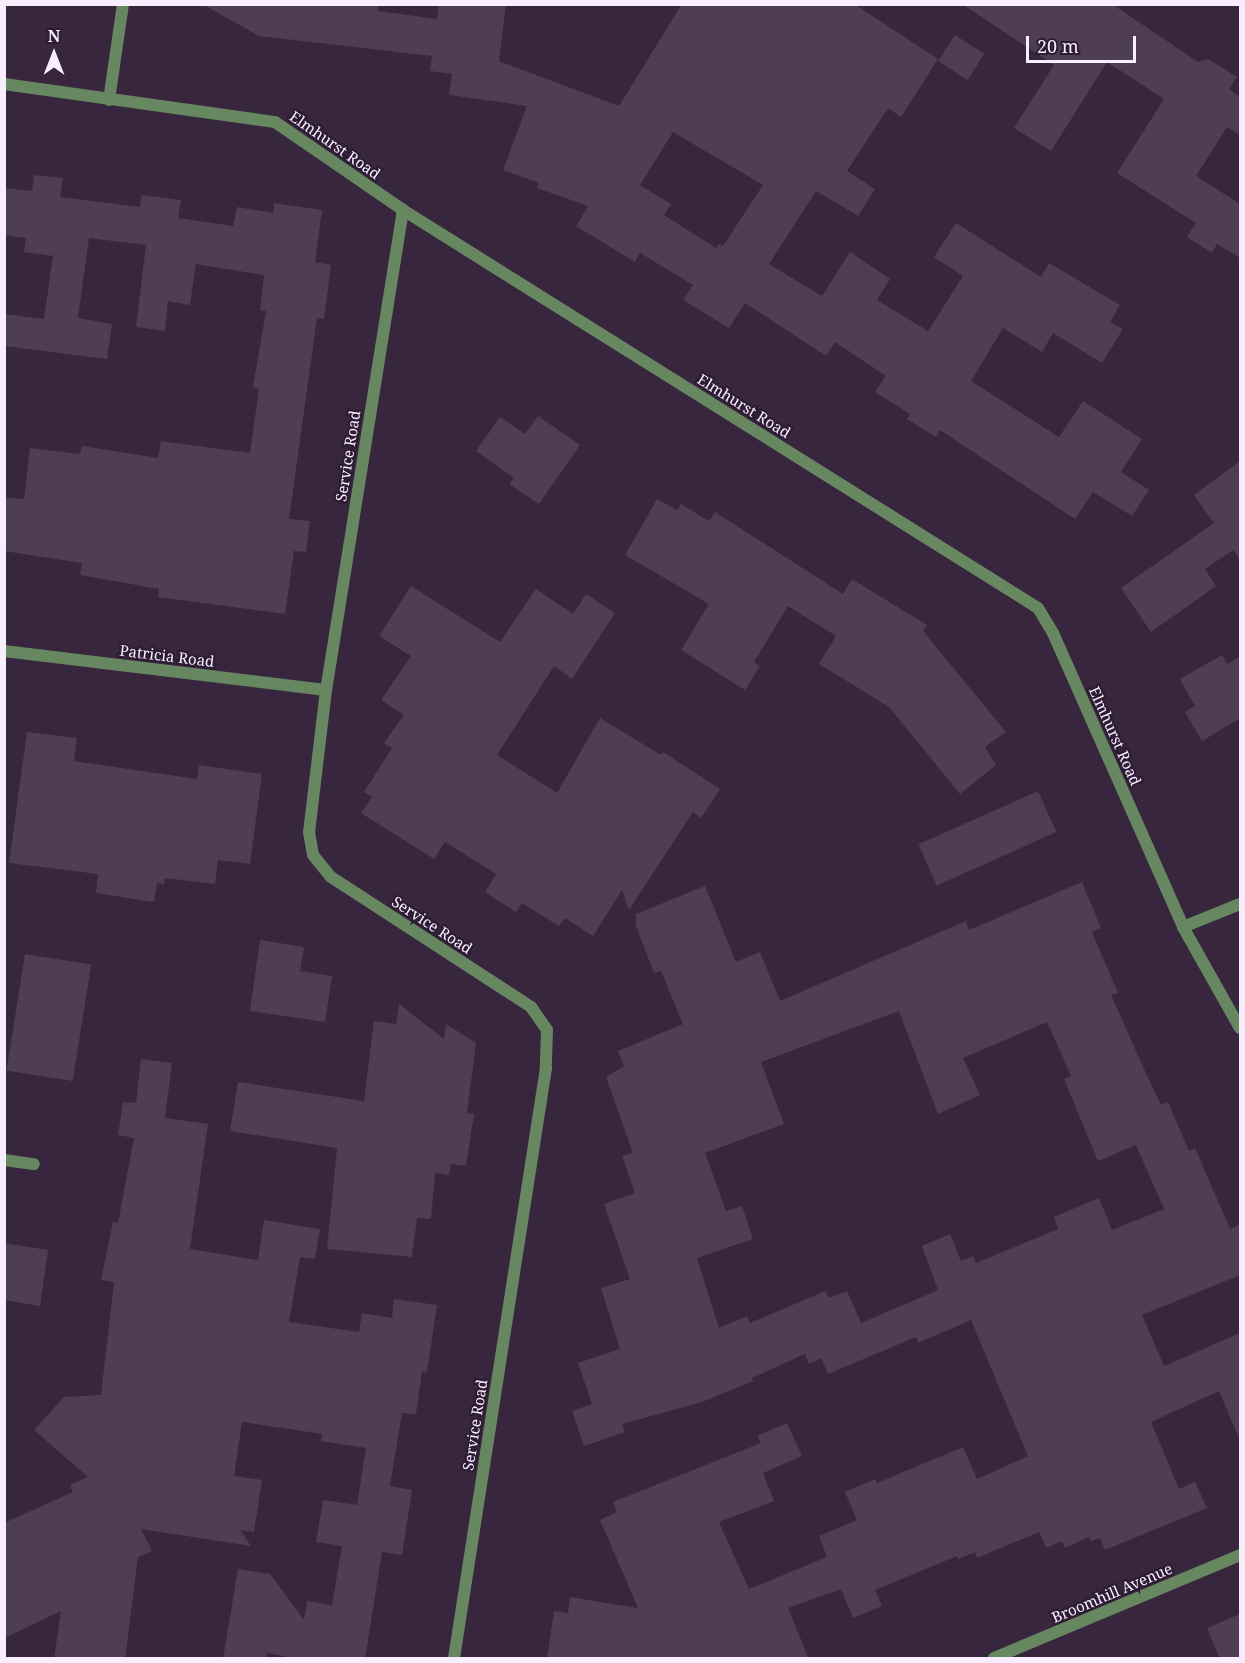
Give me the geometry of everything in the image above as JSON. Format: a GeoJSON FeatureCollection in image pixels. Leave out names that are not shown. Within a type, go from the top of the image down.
{"type":"FeatureCollection","features":[{"type":"Feature","properties":{"kind":"street"},"geometry":{"type":"LineString","coordinates":[[109,100],[123,4]]}},
{"type":"Feature","properties":{"kind":"street","name":"Elmhurst Road"},"geometry":{"type":"LineString","coordinates":[[4,84],[275,122],[403,210],[1038,608],[1183,927],[1240,1028]]}},
{"type":"Feature","properties":{"kind":"street","name":"Service Road"},"geometry":{"type":"LineString","coordinates":[[403,210],[326,690],[309,832],[313,855],[331,877],[531,1007],[547,1030],[546,1068],[454,1659]]}},
{"type":"Feature","properties":{"kind":"street","name":"Patricia Road"},"geometry":{"type":"LineString","coordinates":[[4,651],[326,690]]}},
{"type":"Feature","properties":{"kind":"street"},"geometry":{"type":"LineString","coordinates":[[1183,927],[1240,904]]}},
{"type":"Feature","properties":{"kind":"street"},"geometry":{"type":"LineString","coordinates":[[4,1160],[34,1164]]}},
{"type":"Feature","properties":{"kind":"street","name":"Broomhill Avenue"},"geometry":{"type":"LineString","coordinates":[[994,1659],[1240,1555]]}},
{"type":"Feature","properties":{"kind":"building"},"geometry":{"type":"Polygon","coordinates":[[[202,4],[379,4],[378,11],[437,19],[439,4],[506,4],[499,61],[619,106],[682,4],[854,4],[938,59],[901,117],[888,108],[847,171],[875,189],[858,216],[816,191],[769,264],[822,296],[850,252],[890,279],[877,300],[928,331],[963,276],[934,257],[956,223],[1041,277],[1049,263],[1120,305],[1110,322],[1123,329],[1102,363],[1053,333],[1042,352],[1003,328],[971,381],[1059,437],[1083,401],[1142,439],[1121,472],[1149,490],[1132,516],[1093,492],[1075,519],[940,430],[936,437],[907,419],[910,414],[875,392],[886,376],[835,342],[826,356],[745,303],[729,328],[683,300],[693,285],[640,253],[635,262],[576,226],[588,206],[537,188],[539,183],[503,170],[527,106],[449,95],[452,74],[430,71],[432,56],[259,36],[202,4]],[[673,132],[640,185],[671,204],[664,215],[716,248],[719,244],[723,246],[763,185],[673,132]]]}},
{"type":"Feature","properties":{"kind":"building"},"geometry":{"type":"Polygon","coordinates":[[[962,4],[1112,4],[1198,62],[1208,59],[1237,77],[1229,89],[1240,97],[1240,135],[1227,127],[1196,176],[1240,204],[1240,258],[1217,244],[1212,253],[1187,237],[1196,223],[1117,173],[1164,99],[1107,62],[1051,151],[1014,128],[1054,65],[962,4]]]}},
{"type":"Feature","properties":{"kind":"building"},"geometry":{"type":"Polygon","coordinates":[[[955,35],[984,54],[967,80],[938,61],[955,35]]]}},
{"type":"Feature","properties":{"kind":"building"},"geometry":{"type":"Polygon","coordinates":[[[34,175],[63,178],[60,197],[140,207],[141,195],[181,200],[178,218],[233,226],[237,207],[273,213],[274,203],[322,210],[315,262],[331,265],[324,319],[317,318],[289,519],[310,521],[306,552],[294,551],[285,614],[158,597],[159,589],[80,575],[82,563],[4,551],[4,497],[24,499],[30,448],[80,454],[82,446],[158,458],[161,441],[250,453],[259,389],[253,387],[266,311],[260,310],[264,275],[196,264],[190,305],[168,301],[165,331],[136,327],[146,245],[89,238],[78,318],[112,324],[107,359],[4,346],[4,314],[44,319],[53,256],[24,252],[26,238],[4,235],[4,188],[32,191],[34,175]]]}},
{"type":"Feature","properties":{"kind":"building"},"geometry":{"type":"Polygon","coordinates":[[[538,416],[580,445],[539,504],[509,484],[514,478],[476,451],[500,417],[525,434],[538,416]]]}},
{"type":"Feature","properties":{"kind":"building"},"geometry":{"type":"Polygon","coordinates":[[[1240,461],[1240,560],[1233,550],[1205,569],[1216,586],[1151,632],[1121,588],[1214,523],[1194,495],[1240,461]]]}},
{"type":"Feature","properties":{"kind":"building"},"geometry":{"type":"Polygon","coordinates":[[[657,499],[677,510],[681,504],[709,521],[715,512],[843,594],[852,579],[927,625],[923,631],[1006,732],[985,747],[996,765],[960,794],[889,707],[819,664],[836,636],[788,606],[754,662],[760,666],[745,690],[681,650],[709,604],[625,555],[657,499]]]}},
{"type":"Feature","properties":{"kind":"building"},"geometry":{"type":"Polygon","coordinates":[[[411,586],[500,642],[536,589],[573,614],[586,594],[615,613],[572,679],[554,666],[497,755],[557,793],[600,718],[661,755],[663,752],[720,789],[701,818],[693,812],[629,910],[622,890],[593,936],[565,918],[559,926],[522,903],[516,912],[485,892],[496,874],[445,842],[434,859],[361,813],[372,797],[364,792],[392,748],[384,743],[404,715],[381,700],[411,656],[379,636],[411,586]]]}},
{"type":"Feature","properties":{"kind":"building"},"geometry":{"type":"Polygon","coordinates":[[[1222,655],[1227,664],[1240,657],[1240,718],[1202,741],[1185,712],[1195,706],[1180,679],[1222,655]]]}},
{"type":"Feature","properties":{"kind":"building"},"geometry":{"type":"Polygon","coordinates":[[[27,732],[77,738],[74,761],[197,779],[199,765],[262,774],[250,864],[218,860],[215,884],[165,878],[164,884],[157,883],[154,902],[96,893],[98,874],[9,863],[27,732]]]}},
{"type":"Feature","properties":{"kind":"building"},"geometry":{"type":"Polygon","coordinates":[[[1038,791],[1056,832],[937,885],[918,844],[1038,791]]]}},
{"type":"Feature","properties":{"kind":"building"},"geometry":{"type":"Polygon","coordinates":[[[1082,882],[1101,928],[1092,932],[1118,993],[1111,995],[1144,1069],[1161,1105],[1168,1102],[1189,1151],[1195,1148],[1230,1229],[1240,1224],[1240,1275],[1142,1315],[1164,1366],[1240,1333],[1240,1441],[1219,1391],[1151,1422],[1179,1489],[1195,1482],[1207,1508],[1105,1550],[1100,1538],[1091,1541],[1089,1537],[1065,1548],[1062,1541],[1046,1548],[1039,1532],[977,1558],[975,1552],[958,1559],[957,1556],[875,1590],[882,1606],[853,1618],[841,1589],[788,1608],[809,1659],[547,1659],[554,1611],[568,1613],[570,1597],[638,1608],[600,1520],[617,1512],[613,1502],[761,1443],[757,1436],[787,1423],[802,1456],[763,1473],[774,1501],[719,1522],[749,1589],[827,1557],[819,1536],[857,1520],[845,1492],[875,1479],[877,1483],[963,1447],[977,1479],[1028,1456],[971,1320],[918,1343],[916,1337],[828,1374],[821,1358],[809,1364],[805,1354],[752,1378],[753,1381],[702,1402],[622,1424],[625,1432],[584,1446],[572,1411],[592,1404],[578,1363],[620,1349],[601,1288],[630,1279],[604,1204],[635,1193],[622,1156],[633,1153],[606,1077],[624,1066],[618,1051],[683,1024],[661,971],[654,973],[636,926],[636,914],[705,886],[736,962],[760,952],[780,1001],[966,921],[969,930],[1082,882]],[[899,1011],[761,1062],[784,1124],[705,1153],[726,1211],[742,1206],[753,1239],[697,1258],[719,1328],[747,1316],[750,1323],[825,1291],[829,1298],[847,1291],[861,1323],[938,1290],[922,1246],[950,1234],[961,1261],[973,1256],[976,1263],[1058,1229],[1054,1217],[1099,1198],[1112,1230],[1164,1209],[1136,1145],[1098,1161],[1064,1079],[1071,1076],[1047,1022],[963,1058],[980,1095],[938,1114],[899,1011]]]}},
{"type":"Feature","properties":{"kind":"building"},"geometry":{"type":"Polygon","coordinates":[[[260,940],[304,947],[300,971],[332,976],[325,1022],[250,1011],[260,940]]]}},
{"type":"Feature","properties":{"kind":"building"},"geometry":{"type":"Polygon","coordinates":[[[25,954],[91,964],[73,1081],[7,1071],[25,954]]]}},
{"type":"Feature","properties":{"kind":"building"},"geometry":{"type":"Polygon","coordinates":[[[399,1004],[444,1039],[446,1024],[476,1043],[467,1113],[474,1114],[466,1166],[451,1164],[449,1175],[435,1173],[431,1219],[417,1218],[412,1257],[327,1249],[337,1148],[230,1131],[238,1082],[364,1101],[374,1021],[396,1024],[399,1004]]]}},
{"type":"Feature","properties":{"kind":"building"},"geometry":{"type":"Polygon","coordinates":[[[141,1059],[172,1063],[165,1118],[208,1124],[190,1249],[258,1260],[264,1220],[320,1229],[315,1259],[300,1257],[289,1322],[359,1332],[362,1313],[392,1318],[394,1299],[437,1305],[427,1372],[422,1371],[416,1414],[402,1413],[390,1486],[412,1490],[402,1555],[382,1552],[365,1659],[298,1659],[267,1653],[266,1659],[223,1659],[238,1569],[270,1574],[304,1620],[307,1601],[332,1605],[342,1546],[316,1542],[323,1500],[357,1505],[366,1448],[321,1441],[322,1434],[242,1422],[234,1476],[262,1480],[254,1532],[240,1530],[251,1546],[141,1529],[152,1551],[138,1557],[125,1659],[54,1659],[61,1611],[4,1638],[4,1523],[73,1492],[70,1485],[88,1477],[34,1430],[64,1397],[101,1395],[114,1282],[101,1280],[113,1222],[118,1223],[134,1138],[118,1135],[123,1102],[136,1103],[141,1059]]]}},
{"type":"Feature","properties":{"kind":"building"},"geometry":{"type":"Polygon","coordinates":[[[4,1243],[48,1250],[40,1306],[4,1300],[4,1243]]]}},
{"type":"Feature","properties":{"kind":"building"},"geometry":{"type":"Polygon","coordinates":[[[1240,1614],[1240,1659],[1220,1659],[1207,1628],[1240,1614]]]}}]}
